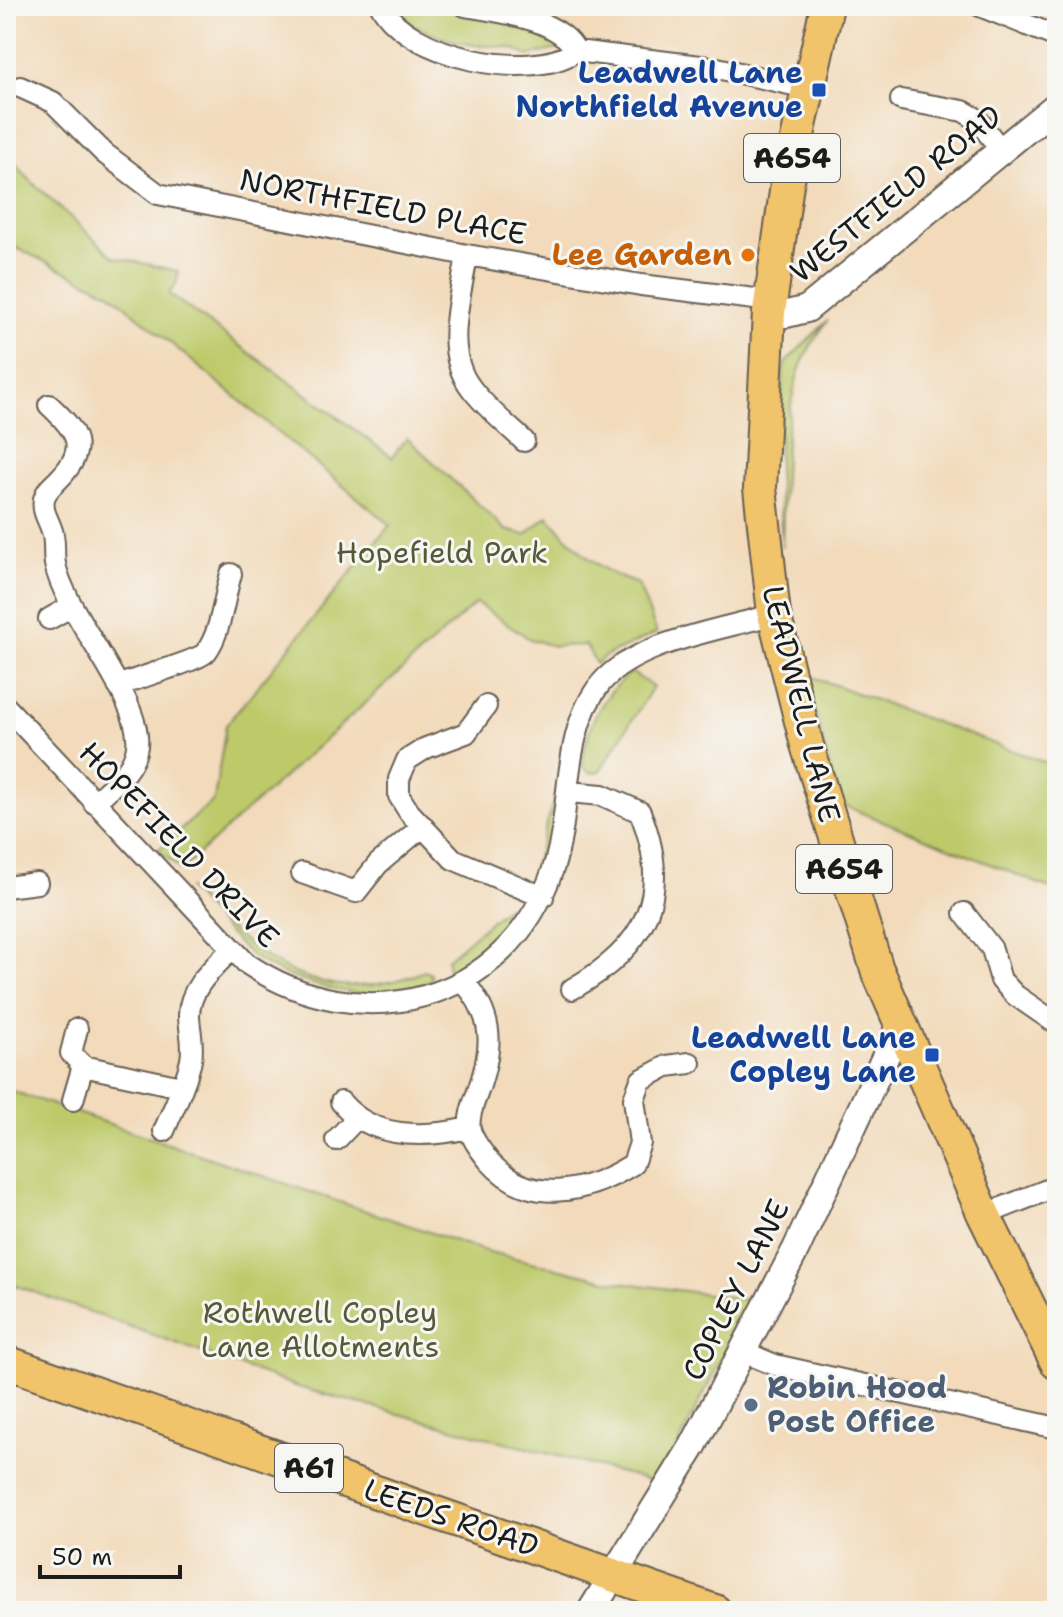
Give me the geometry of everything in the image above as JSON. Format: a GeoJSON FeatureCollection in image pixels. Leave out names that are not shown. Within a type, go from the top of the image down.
{"type":"FeatureCollection","features":[{"type":"Feature","properties":{"kind":"main road","name":"LEADWELL LANE"},"geometry":{"type":"LineString","coordinates":[[827,6],[787,184],[770,307],[760,488],[774,614],[788,676],[843,866],[877,969],[984,1215],[1057,1363]]}},
{"type":"Feature","properties":{"kind":"main road","name":"LEEDS ROAD"},"geometry":{"type":"LineString","coordinates":[[6,1362],[715,1611]]}},
{"type":"Feature","properties":{"kind":"street"},"geometry":{"type":"LineString","coordinates":[[381,6],[399,30],[429,48],[467,59],[548,63],[563,60],[576,51],[704,66],[807,88]]}},
{"type":"Feature","properties":{"kind":"street"},"geometry":{"type":"LineString","coordinates":[[465,6],[547,27],[566,36],[576,51]]}},
{"type":"Feature","properties":{"kind":"street"},"geometry":{"type":"LineString","coordinates":[[980,6],[1003,9],[1057,37]]}},
{"type":"Feature","properties":{"kind":"street","name":"NORTHFIELD PLACE"},"geometry":{"type":"LineString","coordinates":[[20,87],[53,102],[104,153],[158,194],[467,255],[770,307]]}},
{"type":"Feature","properties":{"kind":"street"},"geometry":{"type":"LineString","coordinates":[[901,100],[963,111],[977,119],[1001,150]]}},
{"type":"Feature","properties":{"kind":"street","name":"WESTFIELD ROAD"},"geometry":{"type":"LineString","coordinates":[[770,307],[787,314],[807,309],[1057,105]]}},
{"type":"Feature","properties":{"kind":"street"},"geometry":{"type":"LineString","coordinates":[[467,255],[456,329],[457,362],[471,389],[524,441]]}},
{"type":"Feature","properties":{"kind":"street"},"geometry":{"type":"LineString","coordinates":[[49,405],[76,434],[77,449],[70,467],[46,491],[43,502],[52,529],[60,582],[118,686],[135,726],[138,745],[124,774],[94,803]]}},
{"type":"Feature","properties":{"kind":"street"},"geometry":{"type":"LineString","coordinates":[[118,686],[161,668],[193,662],[205,653],[231,574]]}},
{"type":"Feature","properties":{"kind":"street"},"geometry":{"type":"LineString","coordinates":[[49,619],[72,606]]}},
{"type":"Feature","properties":{"kind":"street","name":"HOPEFIELD DRIVE"},"geometry":{"type":"LineString","coordinates":[[9,718],[94,803],[231,950],[282,985],[345,1003],[392,1004],[432,995],[463,981],[502,951],[543,897],[554,868],[585,710],[599,686],[615,668],[637,654],[774,614]]}},
{"type":"Feature","properties":{"kind":"street"},"geometry":{"type":"LineString","coordinates":[[486,706],[466,733],[426,748],[407,760],[399,779],[399,796],[453,859],[543,897]]}},
{"type":"Feature","properties":{"kind":"street"},"geometry":{"type":"LineString","coordinates":[[569,792],[602,795],[640,812],[653,853],[656,875],[654,902],[640,931],[607,981],[572,989]]}},
{"type":"Feature","properties":{"kind":"street"},"geometry":{"type":"LineString","coordinates":[[302,873],[356,892],[378,864],[423,826]]}},
{"type":"Feature","properties":{"kind":"street"},"geometry":{"type":"LineString","coordinates":[[6,887],[37,883]]}},
{"type":"Feature","properties":{"kind":"street"},"geometry":{"type":"LineString","coordinates":[[964,913],[992,949],[1001,980],[1015,995],[1057,1024]]}},
{"type":"Feature","properties":{"kind":"street"},"geometry":{"type":"LineString","coordinates":[[164,1131],[190,1064],[194,1038],[189,1017],[192,997],[208,972],[231,950]]}},
{"type":"Feature","properties":{"kind":"street"},"geometry":{"type":"LineString","coordinates":[[463,981],[478,998],[488,1018],[489,1044],[469,1128],[480,1150],[498,1171],[518,1184],[563,1193],[589,1187],[633,1164],[639,1154],[634,1099],[641,1080],[667,1066],[690,1063]]}},
{"type":"Feature","properties":{"kind":"street","name":"COPLEY LANE"},"geometry":{"type":"LineString","coordinates":[[591,1611],[670,1487],[796,1249],[900,1025]]}},
{"type":"Feature","properties":{"kind":"street"},"geometry":{"type":"LineString","coordinates":[[68,1037],[71,1053],[83,1066],[181,1087]]}},
{"type":"Feature","properties":{"kind":"street"},"geometry":{"type":"LineString","coordinates":[[73,1100],[83,1066]]}},
{"type":"Feature","properties":{"kind":"street"},"geometry":{"type":"LineString","coordinates":[[341,1102],[356,1119],[379,1129],[437,1135],[469,1128]]}},
{"type":"Feature","properties":{"kind":"street"},"geometry":{"type":"LineString","coordinates":[[336,1140],[356,1119]]}},
{"type":"Feature","properties":{"kind":"street"},"geometry":{"type":"LineString","coordinates":[[984,1215],[1057,1186]]}},
{"type":"Feature","properties":{"kind":"street"},"geometry":{"type":"LineString","coordinates":[[741,1351],[775,1365],[1057,1428]]}},
{"type":"Feature","properties":{"kind":"green space"},"geometry":{"type":"Polygon","coordinates":[[[396,6],[436,8],[503,20],[543,35],[559,44],[559,49],[527,56],[506,47],[457,42],[409,22],[394,10],[396,6]]]}},
{"type":"Feature","properties":{"kind":"green space","name":"Hopefield Park"},"geometry":{"type":"Polygon","coordinates":[[[6,154],[114,257],[178,271],[177,282],[169,294],[392,457],[407,438],[506,530],[525,535],[548,516],[599,565],[638,584],[657,633],[605,656],[596,664],[586,645],[553,646],[530,639],[476,603],[181,870],[158,850],[214,800],[226,725],[390,525],[109,292],[6,243],[6,154]]]}},
{"type":"Feature","properties":{"kind":"green space"},"geometry":{"type":"Polygon","coordinates":[[[828,320],[804,360],[793,395],[785,460],[782,548],[778,465],[783,370],[787,361],[828,320]]]}},
{"type":"Feature","properties":{"kind":"green space"},"geometry":{"type":"Polygon","coordinates":[[[631,672],[653,687],[599,772],[589,773],[583,766],[591,725],[603,702],[631,672]]]}},
{"type":"Feature","properties":{"kind":"green space"},"geometry":{"type":"Polygon","coordinates":[[[805,674],[1057,767],[1057,891],[840,804],[805,674]]]}},
{"type":"Feature","properties":{"kind":"green space"},"geometry":{"type":"Polygon","coordinates":[[[560,777],[551,845],[541,867],[533,872],[560,777]]]}},
{"type":"Feature","properties":{"kind":"green space"},"geometry":{"type":"Polygon","coordinates":[[[187,888],[240,937],[293,972],[322,982],[353,986],[387,982],[425,971],[431,974],[431,980],[413,989],[366,994],[289,976],[251,955],[187,888]]]}},
{"type":"Feature","properties":{"kind":"green space"},"geometry":{"type":"Polygon","coordinates":[[[508,906],[513,907],[510,928],[455,971],[448,970],[447,959],[508,906]]]}},
{"type":"Feature","properties":{"kind":"green space","name":"Rothwell Copley Lane Allotments"},"geometry":{"type":"Polygon","coordinates":[[[6,1089],[485,1251],[611,1281],[751,1300],[659,1483],[301,1388],[6,1282],[6,1089]]]}},
{"type":"Feature","properties":{"kind":"place","name":"Leadwell Lane Northfield Avenue"},"geometry":{"type":"Point","coordinates":[819,90]}},
{"type":"Feature","properties":{"kind":"place","name":"Lee Garden"},"geometry":{"type":"Point","coordinates":[748,255]}},
{"type":"Feature","properties":{"kind":"place","name":"Leadwell Lane Copley Lane"},"geometry":{"type":"Point","coordinates":[932,1055]}},
{"type":"Feature","properties":{"kind":"place","name":"Robin Hood Post Office"},"geometry":{"type":"Point","coordinates":[751,1405]}}]}
